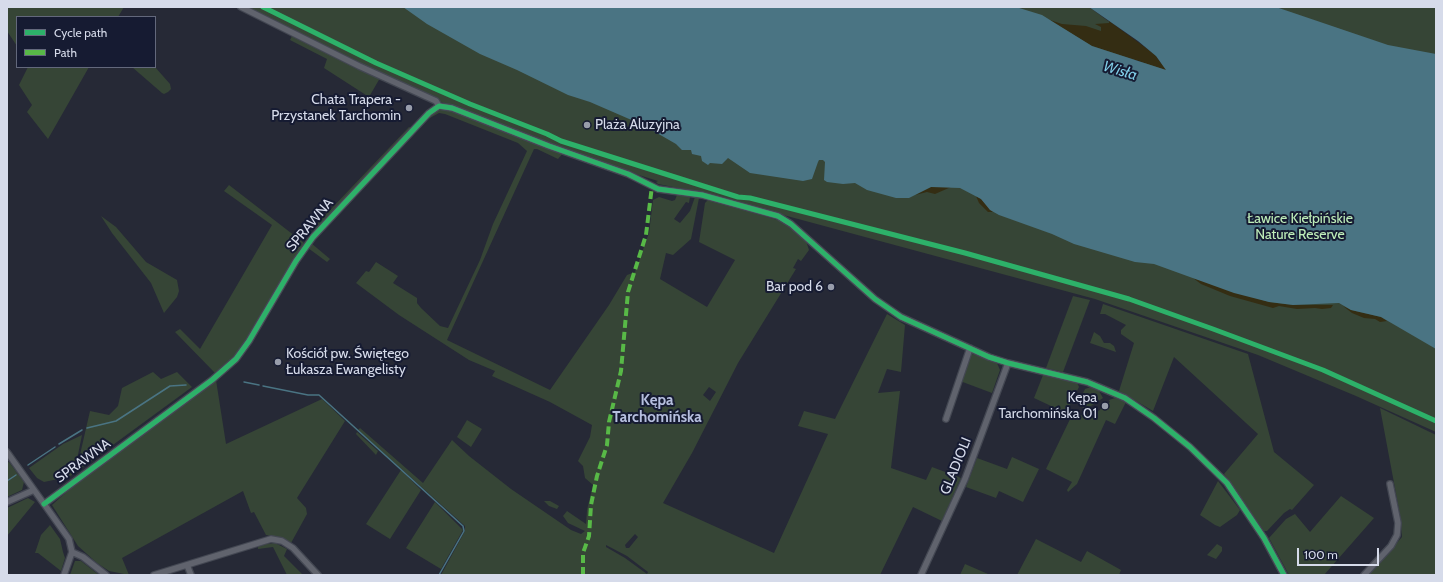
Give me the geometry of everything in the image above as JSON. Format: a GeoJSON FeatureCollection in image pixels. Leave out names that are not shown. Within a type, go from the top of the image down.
{"type":"FeatureCollection","features":[{"type":"Feature","properties":{"kind":"street"},"geometry":{"type":"LineString","coordinates":[[241,7],[359,66],[436,101],[439,106],[452,108],[644,180],[658,189],[702,195],[782,218],[876,299],[901,317],[970,348],[1008,363],[1092,384],[1125,398],[1154,418],[1190,447],[1227,483],[1266,541],[1284,575]]}},
{"type":"Feature","properties":{"kind":"street","name":"SPRAWNA"},"geometry":{"type":"LineString","coordinates":[[44,504],[212,380],[236,359],[249,341],[296,261],[313,237],[429,112],[439,106]]}},
{"type":"Feature","properties":{"kind":"street"},"geometry":{"type":"LineString","coordinates":[[946,419],[970,348]]}},
{"type":"Feature","properties":{"kind":"street","name":"GLADIOLI"},"geometry":{"type":"LineString","coordinates":[[921,575],[965,479],[1008,363]]}},
{"type":"Feature","properties":{"kind":"street"},"geometry":{"type":"LineString","coordinates":[[7,452],[67,536],[72,547],[72,552],[64,575]]}},
{"type":"Feature","properties":{"kind":"street"},"geometry":{"type":"LineString","coordinates":[[1364,575],[1391,546],[1397,535],[1398,523],[1390,484]]}},
{"type":"Feature","properties":{"kind":"street"},"geometry":{"type":"LineString","coordinates":[[7,502],[34,490]]}},
{"type":"Feature","properties":{"kind":"street"},"geometry":{"type":"LineString","coordinates":[[154,575],[274,539],[282,541],[293,548],[318,575]]}},
{"type":"Feature","properties":{"kind":"street"},"geometry":{"type":"LineString","coordinates":[[72,552],[83,557],[106,575]]}},
{"type":"Feature","properties":{"kind":"street"},"geometry":{"type":"LineString","coordinates":[[187,565],[191,575]]}},
{"type":"Feature","properties":{"kind":"green space"},"geometry":{"type":"Polygon","coordinates":[[[7,7],[124,7],[119,16],[16,16],[16,44],[7,31],[7,7]]]}},
{"type":"Feature","properties":{"kind":"green space","name":"Ławice Kiełpińskie Nature Reserve"},"geometry":{"type":"Polygon","coordinates":[[[240,7],[724,7],[1048,84],[1296,15],[1276,7],[1436,7],[1436,432],[1356,396],[1258,355],[1095,299],[698,192],[658,184],[656,182],[658,181],[587,159],[413,91],[240,7]]]}},
{"type":"Feature","properties":{"kind":"green space"},"geometry":{"type":"Polygon","coordinates":[[[1011,7],[1089,7],[1167,64],[1121,61],[1011,7]]]}},
{"type":"Feature","properties":{"kind":"green space"},"geometry":{"type":"Polygon","coordinates":[[[292,36],[380,78],[369,97],[324,68],[327,59],[290,40],[292,36]]]}},
{"type":"Feature","properties":{"kind":"green space"},"geometry":{"type":"Polygon","coordinates":[[[28,68],[88,68],[48,139],[27,112],[32,105],[19,85],[28,68]]]}},
{"type":"Feature","properties":{"kind":"green space"},"geometry":{"type":"Polygon","coordinates":[[[133,68],[156,68],[170,84],[171,89],[164,94],[133,68]]]}},
{"type":"Feature","properties":{"kind":"green space"},"geometry":{"type":"Polygon","coordinates":[[[441,109],[454,111],[563,153],[558,159],[534,149],[447,340],[550,390],[609,305],[627,275],[635,272],[649,233],[653,200],[659,197],[672,201],[675,200],[677,195],[690,197],[689,203],[686,202],[674,219],[680,223],[690,211],[695,197],[699,198],[691,239],[673,255],[666,253],[660,279],[707,307],[735,260],[699,242],[705,203],[709,199],[784,222],[806,241],[809,250],[801,261],[798,259],[793,268],[796,269],[738,363],[692,453],[663,503],[774,553],[828,434],[798,426],[804,411],[835,419],[887,314],[905,325],[901,372],[887,369],[878,393],[900,391],[891,468],[926,480],[932,467],[961,478],[942,521],[913,507],[880,575],[441,575],[465,531],[465,526],[358,430],[360,428],[423,483],[452,440],[469,456],[511,489],[571,530],[581,534],[585,531],[568,523],[563,516],[567,511],[586,524],[587,510],[593,485],[585,478],[583,466],[578,461],[590,437],[592,425],[550,402],[492,376],[495,371],[469,360],[399,315],[356,283],[366,271],[369,272],[376,262],[398,276],[393,283],[417,298],[417,303],[421,308],[440,326],[448,328],[480,260],[493,224],[527,151],[518,143],[445,114],[439,113],[428,119],[435,112],[441,109]],[[709,387],[703,395],[710,401],[716,392],[709,387]],[[635,534],[625,545],[626,548],[629,548],[638,537],[635,534]],[[606,545],[606,547],[625,558],[647,574],[648,572],[627,556],[606,545]]]}},
{"type":"Feature","properties":{"kind":"green space"},"geometry":{"type":"Polygon","coordinates":[[[409,127],[411,128],[315,231],[313,228],[409,127]]]}},
{"type":"Feature","properties":{"kind":"green space"},"geometry":{"type":"Polygon","coordinates":[[[229,185],[304,243],[247,339],[236,355],[215,373],[175,332],[180,329],[200,349],[272,225],[224,191],[229,185]]]}},
{"type":"Feature","properties":{"kind":"green space"},"geometry":{"type":"Polygon","coordinates":[[[101,216],[116,227],[146,262],[177,280],[179,291],[177,297],[164,313],[151,283],[112,233],[101,216]]]}},
{"type":"Feature","properties":{"kind":"green space"},"geometry":{"type":"Polygon","coordinates":[[[311,243],[330,259],[327,262],[308,248],[311,243]]]}},
{"type":"Feature","properties":{"kind":"green space"},"geometry":{"type":"Polygon","coordinates":[[[1073,296],[1090,300],[1063,372],[1046,368],[1073,296]]]}},
{"type":"Feature","properties":{"kind":"green space"},"geometry":{"type":"Polygon","coordinates":[[[1103,304],[1248,354],[1274,452],[1314,485],[1292,510],[1290,509],[1284,513],[1267,531],[1264,531],[1224,474],[1258,434],[1174,357],[1153,411],[1119,391],[1134,343],[1121,334],[1121,330],[1126,325],[1105,314],[1100,314],[1103,304]]]}},
{"type":"Feature","properties":{"kind":"green space"},"geometry":{"type":"Polygon","coordinates":[[[1094,332],[1100,336],[1104,343],[1110,343],[1114,346],[1116,352],[1090,343],[1094,332]]]}},
{"type":"Feature","properties":{"kind":"green space"},"geometry":{"type":"Polygon","coordinates":[[[970,353],[997,363],[1000,370],[992,393],[960,381],[970,353]]]}},
{"type":"Feature","properties":{"kind":"green space"},"geometry":{"type":"Polygon","coordinates":[[[153,372],[161,379],[177,372],[192,387],[76,472],[90,411],[109,415],[118,406],[122,388],[153,372]]]}},
{"type":"Feature","properties":{"kind":"green space"},"geometry":{"type":"Polygon","coordinates":[[[1043,375],[1077,382],[1079,387],[1066,413],[1034,398],[1043,375]]]}},
{"type":"Feature","properties":{"kind":"green space"},"geometry":{"type":"Polygon","coordinates":[[[216,380],[226,444],[322,399],[345,421],[297,498],[306,508],[307,514],[291,543],[284,539],[266,535],[254,512],[251,513],[243,491],[122,558],[129,575],[109,571],[97,563],[78,546],[52,505],[73,486],[216,380]]]}},
{"type":"Feature","properties":{"kind":"green space"},"geometry":{"type":"Polygon","coordinates":[[[1091,387],[1099,391],[1103,398],[1088,408],[1083,408],[1079,401],[1085,389],[1091,387]]]}},
{"type":"Feature","properties":{"kind":"green space"},"geometry":{"type":"Polygon","coordinates":[[[1115,398],[1126,402],[1115,424],[1106,420],[1077,484],[1068,492],[1067,490],[1072,482],[1046,469],[1072,415],[1074,413],[1084,416],[1091,413],[1093,415],[1110,402],[1109,400],[1115,398]]]}},
{"type":"Feature","properties":{"kind":"green space"},"geometry":{"type":"Polygon","coordinates":[[[1380,408],[1436,435],[1436,575],[1369,575],[1402,537],[1400,515],[1380,408]]]}},
{"type":"Feature","properties":{"kind":"green space"},"geometry":{"type":"Polygon","coordinates":[[[467,420],[482,429],[471,447],[457,437],[467,420]]]}},
{"type":"Feature","properties":{"kind":"green space"},"geometry":{"type":"Polygon","coordinates":[[[357,432],[378,451],[376,455],[356,434],[357,432]]]}},
{"type":"Feature","properties":{"kind":"green space"},"geometry":{"type":"Polygon","coordinates":[[[82,435],[74,474],[68,477],[44,482],[37,478],[29,468],[63,444],[82,435]]]}},
{"type":"Feature","properties":{"kind":"green space"},"geometry":{"type":"Polygon","coordinates":[[[1012,457],[1039,469],[1023,502],[999,491],[996,498],[966,487],[977,458],[1007,469],[1012,457]]]}},
{"type":"Feature","properties":{"kind":"green space"},"geometry":{"type":"Polygon","coordinates":[[[9,462],[24,482],[22,490],[7,497],[7,463],[9,462]]]}},
{"type":"Feature","properties":{"kind":"green space"},"geometry":{"type":"Polygon","coordinates":[[[401,470],[421,490],[390,539],[366,524],[401,470]]]}},
{"type":"Feature","properties":{"kind":"green space"},"geometry":{"type":"Polygon","coordinates":[[[1218,481],[1240,510],[1237,515],[1220,527],[1200,515],[1218,481]]]}},
{"type":"Feature","properties":{"kind":"green space"},"geometry":{"type":"Polygon","coordinates":[[[1341,496],[1374,518],[1324,575],[1289,575],[1269,538],[1286,519],[1295,514],[1310,532],[1341,496]]]}},
{"type":"Feature","properties":{"kind":"green space"},"geometry":{"type":"Polygon","coordinates":[[[28,498],[35,502],[7,536],[7,508],[28,498]]]}},
{"type":"Feature","properties":{"kind":"green space"},"geometry":{"type":"Polygon","coordinates":[[[544,501],[550,501],[559,506],[557,509],[549,506],[544,501]]]}},
{"type":"Feature","properties":{"kind":"green space"},"geometry":{"type":"Polygon","coordinates":[[[435,502],[463,530],[441,569],[406,548],[435,502]]]}},
{"type":"Feature","properties":{"kind":"green space"},"geometry":{"type":"Polygon","coordinates":[[[50,525],[60,539],[65,558],[61,571],[38,553],[35,553],[41,535],[50,525]]]}},
{"type":"Feature","properties":{"kind":"green space"},"geometry":{"type":"Polygon","coordinates":[[[1036,539],[1081,562],[1087,551],[1121,570],[1119,575],[1017,575],[1036,539]]]}},
{"type":"Feature","properties":{"kind":"green space"},"geometry":{"type":"Polygon","coordinates":[[[275,543],[287,549],[284,556],[303,575],[287,575],[273,547],[258,549],[258,545],[275,543]]]}},
{"type":"Feature","properties":{"kind":"green space"},"geometry":{"type":"Polygon","coordinates":[[[1217,544],[1222,547],[1222,551],[1216,559],[1207,555],[1217,544]]]}},
{"type":"Feature","properties":{"kind":"green space"},"geometry":{"type":"Polygon","coordinates":[[[75,561],[81,561],[99,575],[70,575],[75,561]]]}},
{"type":"Feature","properties":{"kind":"green space"},"geometry":{"type":"Polygon","coordinates":[[[965,564],[988,574],[989,575],[960,575],[965,564]]]}},
{"type":"Feature","properties":{"kind":"sand"},"geometry":{"type":"Polygon","coordinates":[[[1047,19],[1062,24],[1086,26],[1101,31],[1101,27],[1095,24],[1109,23],[1109,21],[1156,56],[1166,70],[1092,46],[1047,19]]]}},
{"type":"Feature","properties":{"kind":"sand"},"geometry":{"type":"Polygon","coordinates":[[[931,187],[951,187],[935,194],[927,192],[915,195],[931,187]]]}},
{"type":"Feature","properties":{"kind":"sand"},"geometry":{"type":"Polygon","coordinates":[[[976,196],[981,199],[993,212],[988,212],[979,203],[976,196]]]}},
{"type":"Feature","properties":{"kind":"sand"},"geometry":{"type":"Polygon","coordinates":[[[1193,278],[1269,302],[1293,305],[1333,305],[1331,308],[1322,309],[1297,309],[1279,306],[1273,308],[1230,296],[1201,284],[1193,278]]]}},
{"type":"Feature","properties":{"kind":"sand"},"geometry":{"type":"Polygon","coordinates":[[[1343,306],[1351,310],[1381,317],[1387,321],[1380,322],[1375,319],[1364,318],[1352,313],[1343,306]]]}},
{"type":"Feature","properties":{"kind":"water","name":"Ławice Kiełpińskie Nature Reserve"},"geometry":{"type":"Polygon","coordinates":[[[403,7],[1016,7],[1042,15],[1092,46],[1166,70],[1156,56],[1138,41],[1089,7],[1276,7],[1388,45],[1436,54],[1436,349],[1381,317],[1351,310],[1339,303],[1293,305],[1269,302],[1234,293],[1154,264],[1135,262],[1074,244],[1052,234],[999,215],[990,210],[981,199],[960,188],[931,187],[909,198],[896,198],[867,190],[855,183],[843,184],[827,182],[824,180],[825,162],[823,160],[819,160],[812,179],[803,181],[750,173],[728,158],[722,164],[710,163],[708,165],[702,161],[701,156],[692,154],[691,150],[682,150],[676,144],[643,125],[590,102],[568,95],[480,54],[427,24],[403,7]]]}},
{"type":"Feature","properties":{"kind":"waterway"},"geometry":{"type":"LineString","coordinates":[[244,382],[259,385]]}},
{"type":"Feature","properties":{"kind":"waterway"},"geometry":{"type":"LineString","coordinates":[[87,428],[116,421],[170,386],[186,385]]}},
{"type":"Feature","properties":{"kind":"waterway"},"geometry":{"type":"LineString","coordinates":[[263,386],[308,395],[319,395],[463,526],[464,531],[439,575]]}},
{"type":"Feature","properties":{"kind":"waterway"},"geometry":{"type":"LineString","coordinates":[[59,444],[82,430]]}},
{"type":"Feature","properties":{"kind":"waterway"},"geometry":{"type":"LineString","coordinates":[[28,465],[55,447]]}},
{"type":"Feature","properties":{"kind":"waterway"},"geometry":{"type":"LineString","coordinates":[[7,481],[16,475]]}},
{"type":"Feature","properties":{"kind":"marked path"},"geometry":{"type":"LineString","coordinates":[[583,575],[583,553],[589,536],[591,505],[597,476],[607,445],[609,422],[621,371],[628,292],[646,235],[652,186]]}},
{"type":"Feature","properties":{"kind":"cycle path"},"geometry":{"type":"LineString","coordinates":[[263,7],[376,63],[470,104],[547,134],[561,141],[738,197],[750,198],[965,253],[1129,299],[1323,370],[1436,421]]}},
{"type":"Feature","properties":{"kind":"cycle path"},"geometry":{"type":"LineString","coordinates":[[44,504],[212,380],[236,359],[249,341],[296,261],[313,237],[429,113],[439,106],[452,108],[549,146],[628,174],[658,189],[702,195],[778,216],[791,224],[875,299],[901,317],[989,357],[1087,382],[1125,398],[1154,418],[1190,447],[1227,483],[1264,538],[1284,575]]}},
{"type":"Feature","properties":{"kind":"place","name":"Chata Trapera - Przystanek Tarchomin"},"geometry":{"type":"Point","coordinates":[409,108]}},
{"type":"Feature","properties":{"kind":"place","name":"Plaża Aluzyjna"},"geometry":{"type":"Point","coordinates":[587,125]}},
{"type":"Feature","properties":{"kind":"place","name":"Bar pod 6"},"geometry":{"type":"Point","coordinates":[831,287]}},
{"type":"Feature","properties":{"kind":"place","name":"Kościół pw. Świętego Łukasza Ewangelisty"},"geometry":{"type":"Point","coordinates":[278,362]}},
{"type":"Feature","properties":{"kind":"place","name":"Kępa Tarchomińska 01"},"geometry":{"type":"Point","coordinates":[1105,406]}},
{"type":"Feature","properties":{"kind":"district","name":"Kępa Tarchomińska"},"geometry":{"type":"Point","coordinates":[657,410]}},
{"type":"Feature","properties":{"kind":"water label","name":"Wisła"},"geometry":{"type":"Point","coordinates":[1120,71]}}]}
